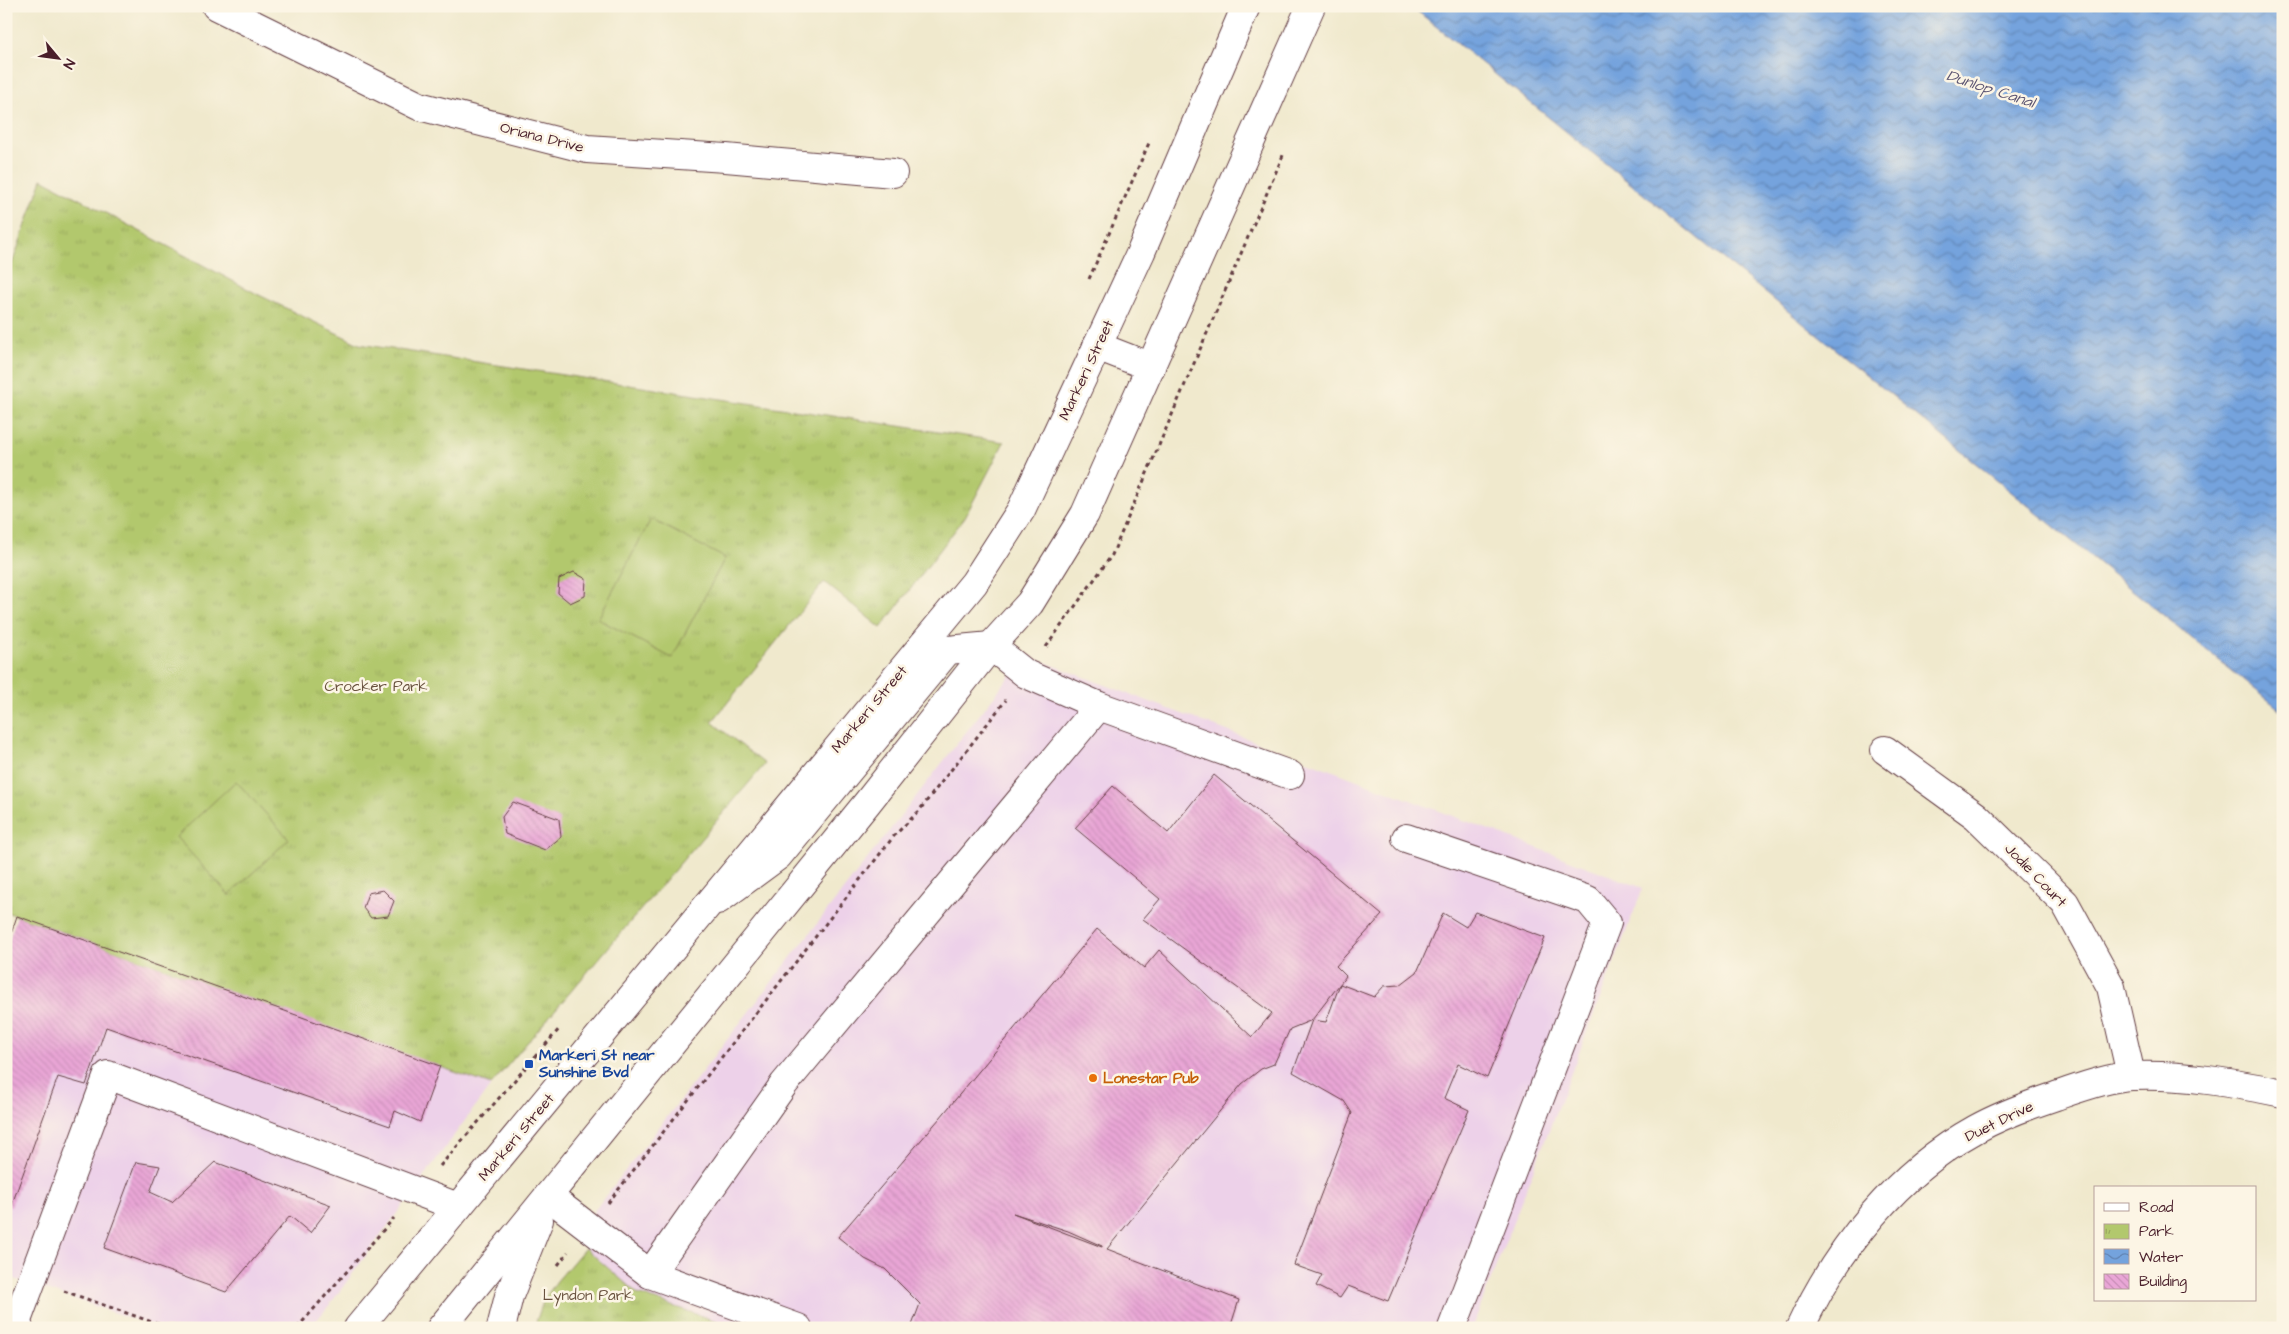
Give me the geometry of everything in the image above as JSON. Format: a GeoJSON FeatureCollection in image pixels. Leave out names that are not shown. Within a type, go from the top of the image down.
{"type":"FeatureCollection","features":[{"type":"Feature","properties":{"kind":"main road","name":"Oriana Drive"},"geometry":{"type":"LineString","coordinates":[[216,6],[419,106],[587,149],[726,158],[893,173]]}},
{"type":"Feature","properties":{"kind":"main road"},"geometry":{"type":"LineString","coordinates":[[441,1328],[867,803],[991,646],[1030,603],[1085,514],[1312,6]]}},
{"type":"Feature","properties":{"kind":"main road","name":"Markeri Street"},"geometry":{"type":"LineString","coordinates":[[358,1328],[974,583],[1021,510],[1141,252],[1245,10]]}},
{"type":"Feature","properties":{"kind":"main road"},"geometry":{"type":"LineString","coordinates":[[1097,346],[1151,367]]}},
{"type":"Feature","properties":{"kind":"main road"},"geometry":{"type":"LineString","coordinates":[[702,912],[778,856],[948,650],[991,646],[1026,674],[1098,706],[1290,775]]}},
{"type":"Feature","properties":{"kind":"main road"},"geometry":{"type":"LineString","coordinates":[[650,1274],[784,1084],[1098,706]]}},
{"type":"Feature","properties":{"kind":"main road","name":"Jodie Court"},"geometry":{"type":"LineString","coordinates":[[1885,750],[1976,816],[2065,903],[2112,987],[2131,1076]]}},
{"type":"Feature","properties":{"kind":"main road"},"geometry":{"type":"LineString","coordinates":[[1406,838],[1588,900],[1607,923],[1452,1328]]}},
{"type":"Feature","properties":{"kind":"main road"},"geometry":{"type":"LineString","coordinates":[[14,1326],[33,1280],[108,1075],[458,1207]]}},
{"type":"Feature","properties":{"kind":"main road","name":"Duet Drive"},"geometry":{"type":"LineString","coordinates":[[1800,1328],[1811,1305],[1843,1252],[1882,1203],[1939,1153],[1976,1129],[2026,1106],[2077,1089],[2131,1076],[2220,1080],[2283,1093]]}},
{"type":"Feature","properties":{"kind":"main road"},"geometry":{"type":"LineString","coordinates":[[548,1196],[650,1274],[798,1328]]}},
{"type":"Feature","properties":{"kind":"main road"},"geometry":{"type":"LineString","coordinates":[[500,1328],[509,1296],[548,1196]]}},
{"type":"Feature","properties":{"kind":"path"},"geometry":{"type":"LineString","coordinates":[[1089,281],[1153,134]]}},
{"type":"Feature","properties":{"kind":"path"},"geometry":{"type":"LineString","coordinates":[[297,1328],[564,1023]]}},
{"type":"Feature","properties":{"kind":"path"},"geometry":{"type":"LineString","coordinates":[[33,1280],[168,1328]]}},
{"type":"Feature","properties":{"kind":"shaded area"},"geometry":{"type":"Polygon","coordinates":[[[1026,655],[1643,888],[1472,1328],[736,1328],[638,1294],[585,1248],[594,1211],[1026,655]]]}},
{"type":"Feature","properties":{"kind":"shaded area"},"geometry":{"type":"Polygon","coordinates":[[[17,916],[491,1085],[331,1303],[310,1328],[159,1328],[6,1276],[6,946],[17,916]]]}},
{"type":"Feature","properties":{"kind":"green space","name":"Crocker Park"},"geometry":{"type":"Polygon","coordinates":[[[42,179],[257,294],[359,344],[1004,442],[965,517],[881,628],[824,582],[712,722],[765,764],[491,1085],[6,912],[6,281],[42,179]]]}},
{"type":"Feature","properties":{"kind":"green space"},"geometry":{"type":"Polygon","coordinates":[[[651,519],[725,558],[672,658],[598,619],[651,519]]]}},
{"type":"Feature","properties":{"kind":"green space"},"geometry":{"type":"Polygon","coordinates":[[[236,781],[289,839],[229,895],[176,837],[236,781]]]}},
{"type":"Feature","properties":{"kind":"green space","name":"Lyndon Park"},"geometry":{"type":"Polygon","coordinates":[[[585,1248],[638,1294],[736,1328],[534,1328],[544,1299],[585,1248]]]}},
{"type":"Feature","properties":{"kind":"water","name":"Dunlop Canal"},"geometry":{"type":"Polygon","coordinates":[[[1411,6],[2283,6],[2283,712],[1411,6]]]}},
{"type":"Feature","properties":{"kind":"building"},"geometry":{"type":"Polygon","coordinates":[[[574,572],[586,579],[585,596],[570,603],[558,593],[559,579],[574,572]]]}},
{"type":"Feature","properties":{"kind":"building"},"geometry":{"type":"Polygon","coordinates":[[[1214,775],[1382,915],[1336,966],[1346,976],[1312,1020],[1290,1029],[1274,1064],[1261,1069],[1242,1084],[1107,1249],[1239,1300],[1230,1328],[911,1328],[920,1304],[885,1269],[865,1259],[838,1237],[1097,929],[1144,968],[1159,950],[1252,1037],[1272,1013],[1143,919],[1160,899],[1075,828],[1113,786],[1168,833],[1214,775]],[[1013,1213],[1102,1247],[1068,1231],[1013,1213]]]}},
{"type":"Feature","properties":{"kind":"building"},"geometry":{"type":"Polygon","coordinates":[[[513,802],[559,819],[561,837],[545,850],[505,834],[502,817],[513,802]]]}},
{"type":"Feature","properties":{"kind":"building"},"geometry":{"type":"Polygon","coordinates":[[[383,890],[394,901],[388,916],[371,918],[363,908],[368,893],[383,890]]]}},
{"type":"Feature","properties":{"kind":"building"},"geometry":{"type":"Polygon","coordinates":[[[1475,912],[1545,938],[1487,1078],[1458,1064],[1444,1098],[1469,1110],[1388,1301],[1348,1286],[1340,1298],[1316,1286],[1322,1275],[1294,1265],[1352,1113],[1344,1101],[1293,1072],[1312,1020],[1326,1022],[1340,984],[1374,997],[1384,986],[1400,985],[1417,972],[1443,913],[1466,927],[1475,912]]]}},
{"type":"Feature","properties":{"kind":"building"},"geometry":{"type":"Polygon","coordinates":[[[17,916],[440,1066],[420,1122],[395,1111],[390,1126],[106,1027],[86,1085],[58,1077],[11,1207],[6,1206],[6,949],[17,916]]]}},
{"type":"Feature","properties":{"kind":"building"},"geometry":{"type":"Polygon","coordinates":[[[136,1162],[160,1166],[150,1192],[172,1202],[215,1162],[331,1205],[310,1233],[290,1216],[226,1292],[104,1248],[136,1162]]]}},
{"type":"Feature","properties":{"kind":"place","name":"Markeri St near Sunshine Bvd"},"geometry":{"type":"Point","coordinates":[529,1064]}},
{"type":"Feature","properties":{"kind":"place","name":"Lonestar Pub"},"geometry":{"type":"Point","coordinates":[1093,1078]}}]}
